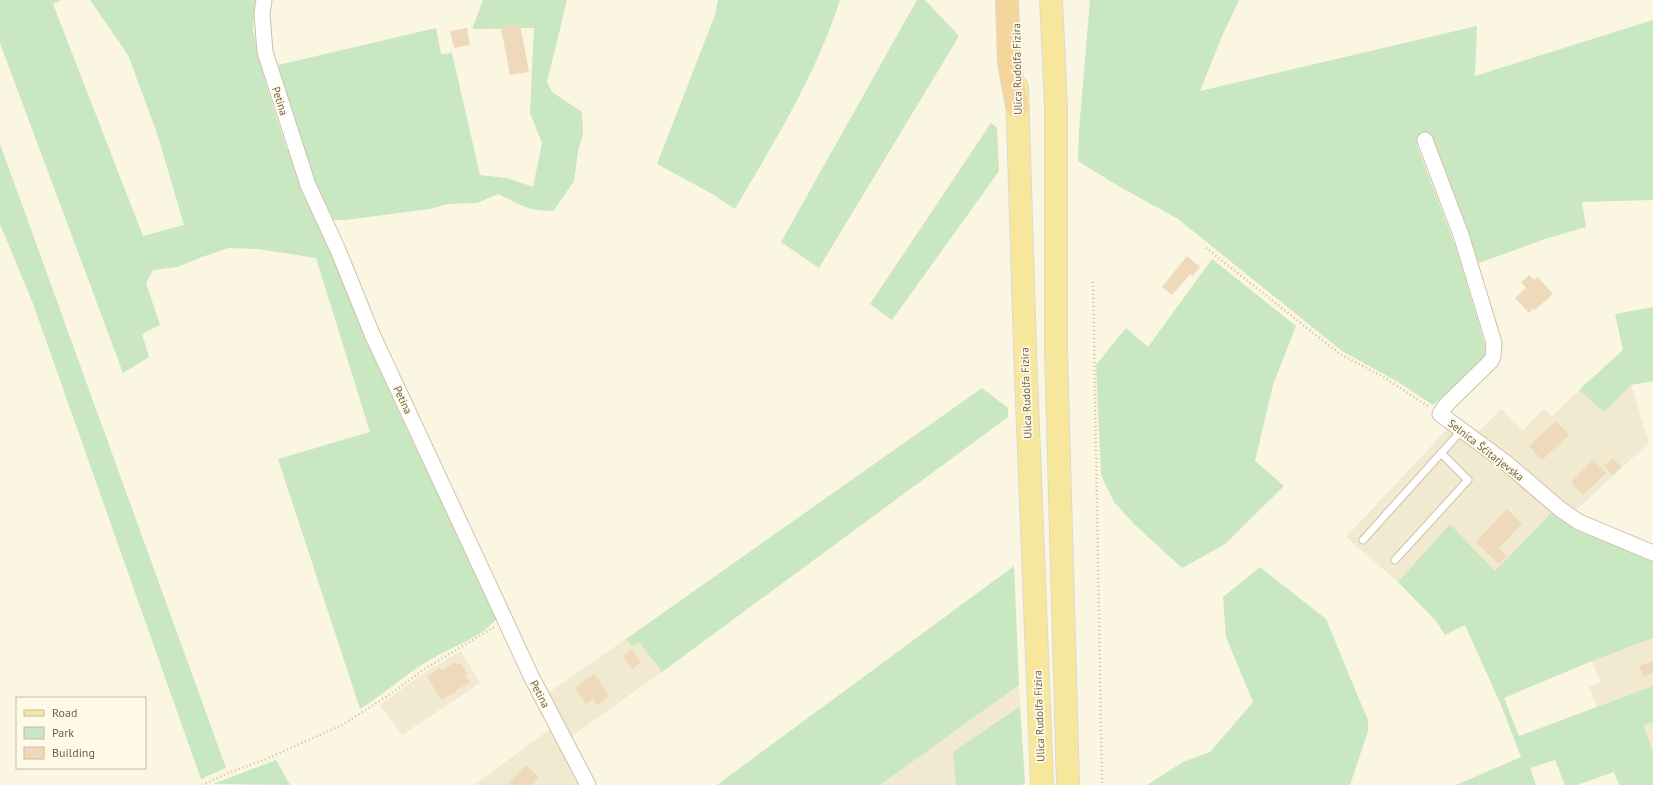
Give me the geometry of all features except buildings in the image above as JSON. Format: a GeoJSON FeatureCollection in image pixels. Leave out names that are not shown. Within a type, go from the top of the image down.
{"type":"FeatureCollection","features":[{"type":"Feature","properties":{"kind":"highway"},"geometry":{"type":"LineString","coordinates":[[1007,0],[1009,62],[1017,106]]}},
{"type":"Feature","properties":{"kind":"main road","name":"Ulica Rudolfa Fizira"},"geometry":{"type":"LineString","coordinates":[[1015,0],[1025,349],[1042,785]]}},
{"type":"Feature","properties":{"kind":"main road"},"geometry":{"type":"LineString","coordinates":[[1051,0],[1056,106],[1056,351],[1068,785]]}},
{"type":"Feature","properties":{"kind":"street","name":"Petina"},"geometry":{"type":"LineString","coordinates":[[264,0],[262,14],[265,52],[308,185],[338,250],[372,334],[506,622],[567,747],[588,785]]}},
{"type":"Feature","properties":{"kind":"street","name":"Selnica Šćitarjevska"},"geometry":{"type":"LineString","coordinates":[[1425,140],[1461,235],[1494,343],[1493,357],[1491,361],[1446,405],[1440,414],[1505,462],[1560,509],[1579,522],[1653,553]]}},
{"type":"Feature","properties":{"kind":"lane"},"geometry":{"type":"LineString","coordinates":[[1363,540],[1462,430]]}},
{"type":"Feature","properties":{"kind":"lane"},"geometry":{"type":"LineString","coordinates":[[1395,560],[1468,480],[1441,453]]}},
{"type":"Feature","properties":{"kind":"path"},"geometry":{"type":"LineString","coordinates":[[1206,248],[1340,354],[1382,376],[1440,414]]}},
{"type":"Feature","properties":{"kind":"path"},"geometry":{"type":"LineString","coordinates":[[1093,282],[1102,785]]}},
{"type":"Feature","properties":{"kind":"path"},"geometry":{"type":"LineString","coordinates":[[202,785],[228,773],[264,760],[342,725],[389,695],[423,670],[495,626],[506,622]]}},
{"type":"Feature","properties":{"kind":"shaded area"},"geometry":{"type":"Polygon","coordinates":[[[1631,385],[1649,443],[1574,512],[1553,511],[1495,571],[1450,524],[1398,582],[1346,537],[1450,426],[1470,440],[1501,409],[1523,430],[1544,409],[1552,417],[1579,390],[1604,412],[1631,385]]]}},
{"type":"Feature","properties":{"kind":"shaded area"},"geometry":{"type":"Polygon","coordinates":[[[1653,638],[1653,686],[1597,707],[1589,687],[1600,682],[1592,661],[1653,638]]]}},
{"type":"Feature","properties":{"kind":"shaded area"},"geometry":{"type":"Polygon","coordinates":[[[626,639],[632,646],[639,642],[662,672],[569,738],[595,785],[474,785],[561,721],[548,693],[626,639]]]}},
{"type":"Feature","properties":{"kind":"shaded area"},"geometry":{"type":"Polygon","coordinates":[[[461,651],[480,683],[402,735],[380,705],[421,675],[461,651]]]}},
{"type":"Feature","properties":{"kind":"shaded area"},"geometry":{"type":"Polygon","coordinates":[[[1019,685],[1020,705],[953,752],[956,785],[880,785],[1019,685]]]}},
{"type":"Feature","properties":{"kind":"shaded area"},"geometry":{"type":"Polygon","coordinates":[[[1653,722],[1653,753],[1644,726],[1653,722]]]}},
{"type":"Feature","properties":{"kind":"green space"},"geometry":{"type":"Polygon","coordinates":[[[0,0],[61,0],[53,4],[143,236],[184,225],[157,133],[128,55],[90,0],[255,0],[253,30],[265,81],[287,150],[305,150],[278,65],[436,28],[441,54],[452,53],[480,175],[507,178],[533,187],[542,143],[530,113],[534,28],[472,29],[483,0],[567,0],[547,82],[552,92],[582,112],[583,134],[578,151],[574,181],[554,210],[547,211],[525,207],[498,194],[477,203],[447,204],[430,209],[345,220],[319,220],[338,271],[380,371],[426,470],[498,617],[483,631],[419,666],[360,709],[278,459],[370,432],[316,258],[258,249],[229,248],[177,267],[153,270],[146,283],[160,325],[142,334],[149,357],[123,373],[0,43],[0,0]]]}},
{"type":"Feature","properties":{"kind":"green space"},"geometry":{"type":"Polygon","coordinates":[[[718,0],[840,0],[819,55],[807,81],[735,209],[714,195],[657,164],[715,15],[718,0]]]}},
{"type":"Feature","properties":{"kind":"green space"},"geometry":{"type":"Polygon","coordinates":[[[917,0],[925,0],[959,36],[819,268],[781,242],[917,0]]]}},
{"type":"Feature","properties":{"kind":"green space"},"geometry":{"type":"Polygon","coordinates":[[[1090,0],[1239,0],[1223,34],[1200,91],[1477,26],[1475,76],[1653,20],[1653,200],[1582,202],[1586,227],[1545,239],[1476,264],[1454,194],[1432,138],[1417,145],[1456,248],[1486,348],[1484,360],[1433,405],[1398,382],[1342,351],[1178,219],[1120,187],[1078,161],[1079,131],[1090,0]]]}},
{"type":"Feature","properties":{"kind":"green space"},"geometry":{"type":"Polygon","coordinates":[[[991,123],[997,128],[999,171],[892,320],[870,304],[991,123]]]}},
{"type":"Feature","properties":{"kind":"green space"},"geometry":{"type":"Polygon","coordinates":[[[0,144],[226,768],[201,779],[32,301],[0,224],[0,144]]]}},
{"type":"Feature","properties":{"kind":"green space"},"geometry":{"type":"Polygon","coordinates":[[[1212,259],[1296,326],[1273,385],[1255,461],[1284,486],[1225,544],[1182,568],[1134,524],[1114,502],[1101,475],[1096,365],[1126,328],[1148,347],[1212,259]]]}},
{"type":"Feature","properties":{"kind":"green space"},"geometry":{"type":"Polygon","coordinates":[[[1653,307],[1653,381],[1631,385],[1604,412],[1579,390],[1623,350],[1615,314],[1653,307]]]}},
{"type":"Feature","properties":{"kind":"green space"},"geometry":{"type":"Polygon","coordinates":[[[982,388],[1008,408],[1008,417],[662,672],[639,642],[632,646],[626,639],[982,388]]]}},
{"type":"Feature","properties":{"kind":"green space"},"geometry":{"type":"Polygon","coordinates":[[[1553,511],[1653,559],[1653,638],[1592,661],[1504,698],[1519,736],[1653,686],[1653,722],[1644,726],[1653,753],[1653,785],[1619,785],[1614,772],[1577,785],[1565,785],[1555,760],[1530,768],[1536,785],[1456,785],[1521,757],[1501,705],[1465,625],[1445,635],[1436,621],[1398,582],[1450,524],[1495,571],[1553,511]]]}},
{"type":"Feature","properties":{"kind":"green space"},"geometry":{"type":"Polygon","coordinates":[[[1014,566],[1019,685],[880,785],[717,785],[1014,566]]]}},
{"type":"Feature","properties":{"kind":"green space"},"geometry":{"type":"Polygon","coordinates":[[[1260,567],[1326,619],[1368,720],[1368,731],[1350,785],[1147,785],[1183,762],[1210,752],[1253,702],[1226,637],[1223,597],[1260,567]]]}},
{"type":"Feature","properties":{"kind":"green space"},"geometry":{"type":"Polygon","coordinates":[[[1020,706],[1025,783],[1022,785],[956,785],[953,752],[1020,706]]]}},
{"type":"Feature","properties":{"kind":"green space"},"geometry":{"type":"Polygon","coordinates":[[[276,760],[290,785],[213,784],[276,760]]]}}]}
